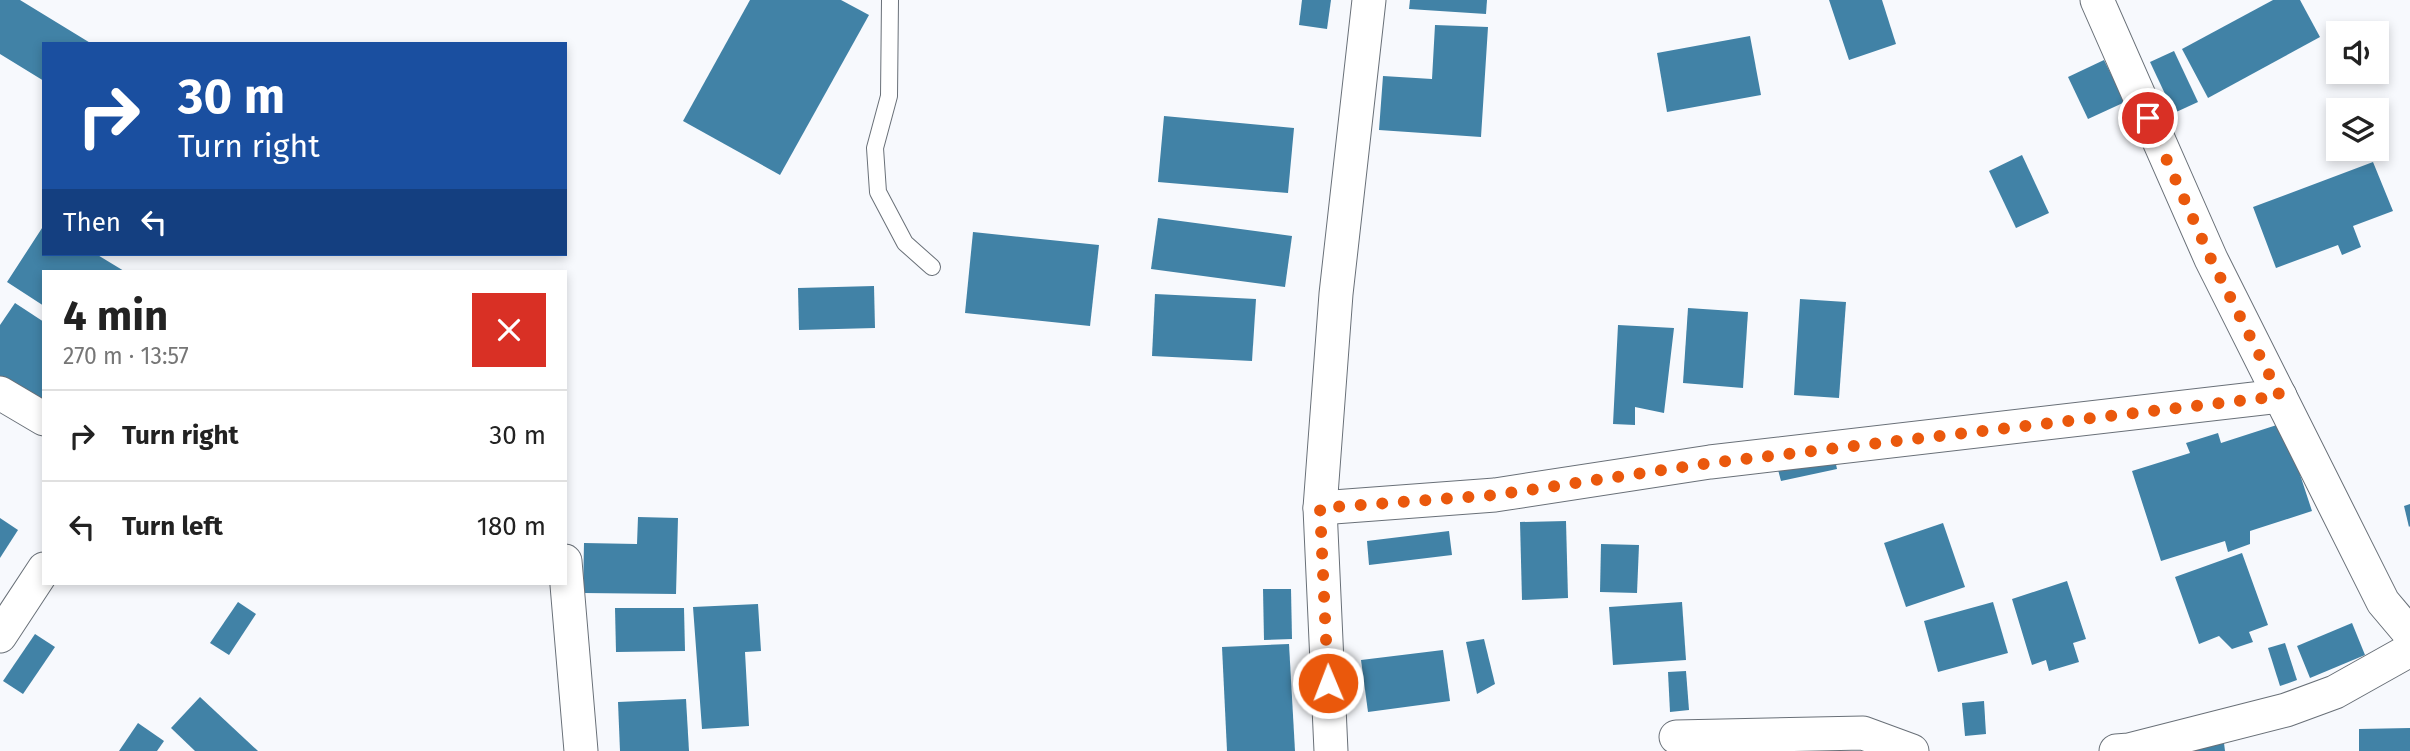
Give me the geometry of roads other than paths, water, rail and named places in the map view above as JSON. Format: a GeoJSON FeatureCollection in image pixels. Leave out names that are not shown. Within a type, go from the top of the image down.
{"type":"FeatureCollection","features":[{"type":"Feature","properties":{"kind":"street"},"geometry":{"type":"LineString","coordinates":[[1331,751],[1320,508],[1336,294],[1369,0]]}},
{"type":"Feature","properties":{"kind":"street"},"geometry":{"type":"LineString","coordinates":[[2097,0],[2211,259],[2383,602],[2410,634]]}},
{"type":"Feature","properties":{"kind":"street"},"geometry":{"type":"LineString","coordinates":[[0,393],[42,418]]}},
{"type":"Feature","properties":{"kind":"street"},"geometry":{"type":"LineString","coordinates":[[1320,508],[1495,495],[1724,461],[2280,396]]}},
{"type":"Feature","properties":{"kind":"street"},"geometry":{"type":"LineString","coordinates":[[0,636],[42,572]]}},
{"type":"Feature","properties":{"kind":"street"},"geometry":{"type":"LineString","coordinates":[[567,585],[581,751]]}},
{"type":"Feature","properties":{"kind":"street"},"geometry":{"type":"LineString","coordinates":[[2116,751],[2286,710],[2335,692],[2410,650]]}},
{"type":"Feature","properties":{"kind":"street"},"geometry":{"type":"LineString","coordinates":[[1676,737],[1863,733],[1912,751]]}},
{"type":"Feature","properties":{"kind":"lane"},"geometry":{"type":"LineString","coordinates":[[890,0],[889,96],[875,148],[878,192],[905,243],[932,267]]}}]}
